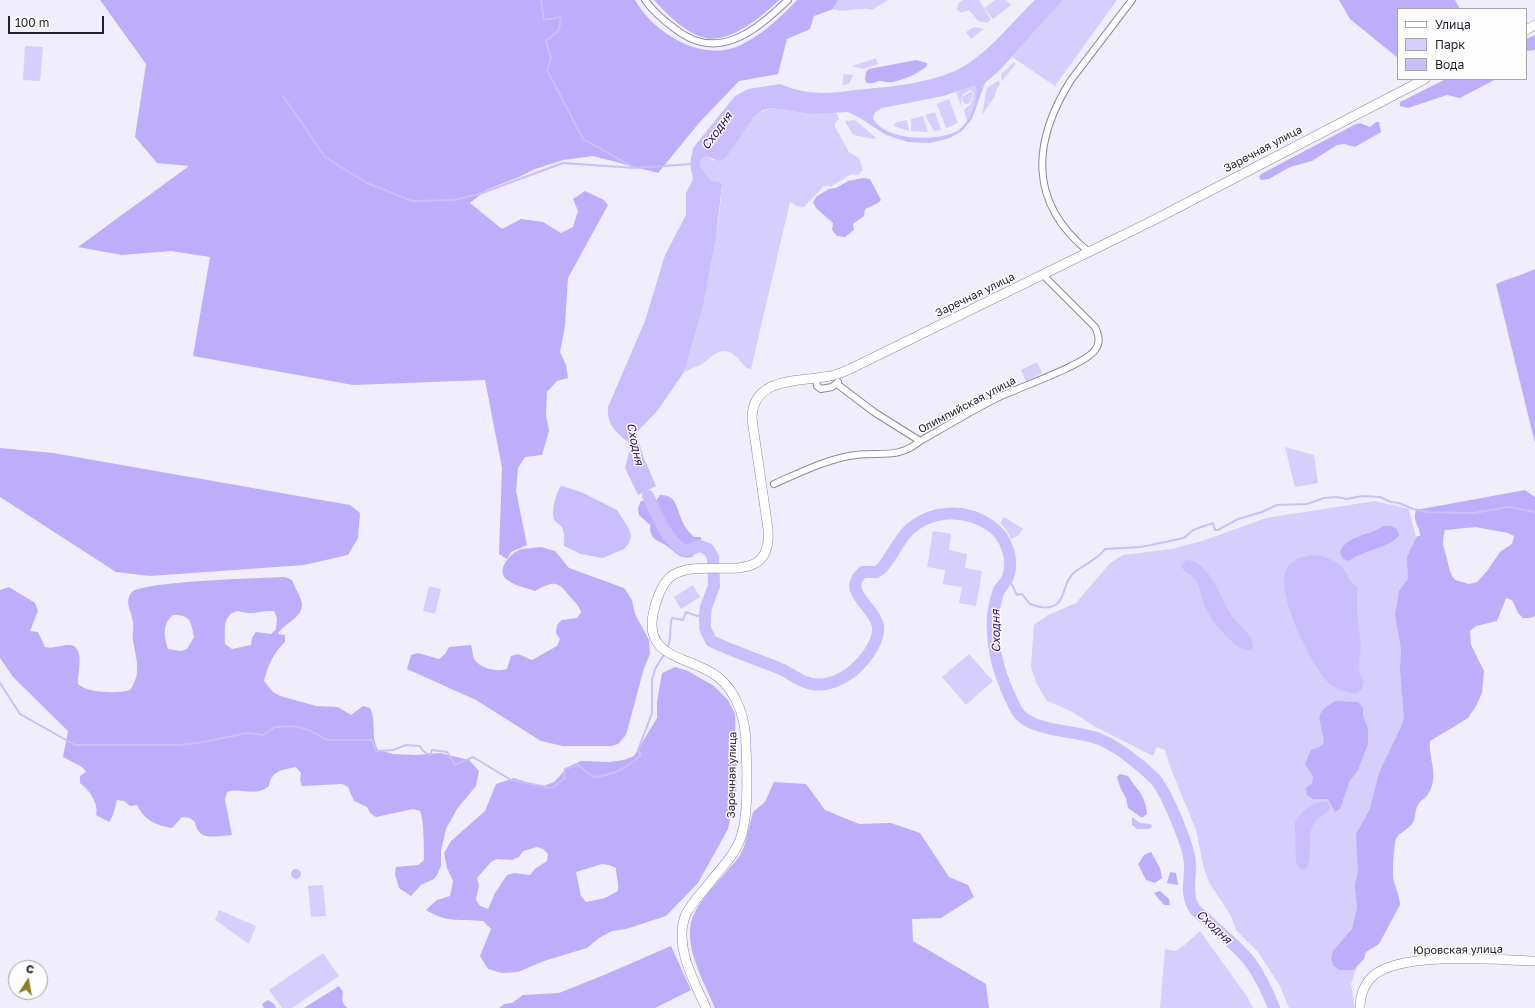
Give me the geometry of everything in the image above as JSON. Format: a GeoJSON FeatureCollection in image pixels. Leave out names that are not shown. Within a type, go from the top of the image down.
{"type":"FeatureCollection","features":[{"type":"Feature","properties":{"kind":"main road","name":"Заречная улица"},"geometry":{"type":"LineString","coordinates":[[706,1008],[684,952],[683,927],[690,908],[734,853],[740,840],[745,812],[746,744],[744,724],[736,701],[720,679],[713,673],[684,661],[663,650],[654,638],[652,622],[658,597],[667,580],[680,572],[754,565],[765,556],[768,550],[768,529],[752,419],[753,405],[756,398],[769,388],[790,381],[816,379],[838,374],[1089,252],[1374,104],[1424,80]]}},
{"type":"Feature","properties":{"kind":"main road","name":"Юровская улица"},"geometry":{"type":"LineString","coordinates":[[1360,1008],[1362,992],[1369,980],[1376,974],[1402,964],[1438,960],[1535,961]]}},
{"type":"Feature","properties":{"kind":"street"},"geometry":{"type":"LineString","coordinates":[[645,0],[680,34],[694,42],[708,45],[726,43],[744,36],[788,0]]}},
{"type":"Feature","properties":{"kind":"street"},"geometry":{"type":"LineString","coordinates":[[1089,252],[1070,236],[1054,214],[1046,197],[1042,178],[1045,142],[1052,116],[1065,89],[1132,0]]}},
{"type":"Feature","properties":{"kind":"street","name":"Олимпийская улица"},"geometry":{"type":"LineString","coordinates":[[774,484],[820,464],[850,455],[895,453],[911,449],[920,441],[997,398],[1077,363],[1095,351],[1099,339],[1095,328],[1043,275]]}},
{"type":"Feature","properties":{"kind":"street"},"geometry":{"type":"LineString","coordinates":[[837,384],[838,374]]}},
{"type":"Feature","properties":{"kind":"street"},"geometry":{"type":"LineString","coordinates":[[816,379],[817,386],[821,389],[837,384]]}},
{"type":"Feature","properties":{"kind":"street"},"geometry":{"type":"LineString","coordinates":[[837,384],[874,412],[920,441]]}},
{"type":"Feature","properties":{"kind":"green space"},"geometry":{"type":"Polygon","coordinates":[[[838,0],[888,0],[872,10],[861,9],[842,11],[833,9],[838,0]]]}},
{"type":"Feature","properties":{"kind":"green space"},"geometry":{"type":"Polygon","coordinates":[[[963,0],[979,0],[991,20],[987,23],[978,21],[969,10],[963,12],[958,11],[958,4],[963,0]]]}},
{"type":"Feature","properties":{"kind":"green space"},"geometry":{"type":"Polygon","coordinates":[[[995,0],[1006,0],[1011,5],[993,19],[984,8],[995,0]]]}},
{"type":"Feature","properties":{"kind":"green space"},"geometry":{"type":"Polygon","coordinates":[[[1063,0],[1117,0],[1055,86],[1012,57],[1063,0]]]}},
{"type":"Feature","properties":{"kind":"green space"},"geometry":{"type":"Polygon","coordinates":[[[974,27],[984,29],[971,39],[966,32],[974,27]]]}},
{"type":"Feature","properties":{"kind":"green space"},"geometry":{"type":"Polygon","coordinates":[[[25,46],[43,47],[40,81],[23,80],[25,46]]]}},
{"type":"Feature","properties":{"kind":"green space"},"geometry":{"type":"Polygon","coordinates":[[[876,58],[878,64],[863,69],[852,66],[876,58]]]}},
{"type":"Feature","properties":{"kind":"green space"},"geometry":{"type":"Polygon","coordinates":[[[1014,62],[1016,64],[1002,81],[1002,73],[1014,62]]]}},
{"type":"Feature","properties":{"kind":"green space"},"geometry":{"type":"Polygon","coordinates":[[[844,74],[853,75],[849,84],[842,85],[844,74]]]}},
{"type":"Feature","properties":{"kind":"green space"},"geometry":{"type":"Polygon","coordinates":[[[999,80],[1000,84],[996,90],[995,96],[982,115],[987,88],[999,80]]]}},
{"type":"Feature","properties":{"kind":"green space"},"geometry":{"type":"Polygon","coordinates":[[[971,86],[976,87],[976,96],[973,109],[967,121],[964,110],[971,104],[974,92],[970,90],[963,94],[961,99],[962,109],[956,92],[971,86]]]}},
{"type":"Feature","properties":{"kind":"green space"},"geometry":{"type":"Polygon","coordinates":[[[971,92],[973,93],[970,103],[966,104],[962,101],[962,97],[971,92]]]}},
{"type":"Feature","properties":{"kind":"green space"},"geometry":{"type":"Polygon","coordinates":[[[949,99],[958,123],[946,128],[937,104],[949,99]]]}},
{"type":"Feature","properties":{"kind":"green space"},"geometry":{"type":"Polygon","coordinates":[[[771,108],[811,114],[836,112],[839,119],[835,123],[835,127],[849,152],[859,158],[863,170],[858,175],[851,174],[832,186],[824,186],[804,207],[797,206],[790,202],[751,369],[746,368],[733,354],[725,351],[715,354],[702,364],[684,372],[713,256],[722,184],[719,182],[711,182],[700,166],[701,160],[706,156],[713,160],[725,159],[739,136],[750,122],[763,111],[771,108]]]}},
{"type":"Feature","properties":{"kind":"green space"},"geometry":{"type":"Polygon","coordinates":[[[935,112],[941,130],[934,131],[925,115],[935,112]]]}},
{"type":"Feature","properties":{"kind":"green space"},"geometry":{"type":"Polygon","coordinates":[[[923,116],[928,132],[911,131],[911,119],[923,116]]]}},
{"type":"Feature","properties":{"kind":"green space"},"geometry":{"type":"Polygon","coordinates":[[[855,120],[875,137],[875,139],[853,135],[845,121],[855,120]]]}},
{"type":"Feature","properties":{"kind":"green space"},"geometry":{"type":"Polygon","coordinates":[[[907,120],[909,131],[894,126],[895,123],[907,120]]]}},
{"type":"Feature","properties":{"kind":"green space"},"geometry":{"type":"Polygon","coordinates":[[[1037,362],[1042,373],[1026,381],[1021,370],[1037,362]]]}},
{"type":"Feature","properties":{"kind":"green space"},"geometry":{"type":"Polygon","coordinates":[[[1285,447],[1314,455],[1318,483],[1295,487],[1285,447]]]}},
{"type":"Feature","properties":{"kind":"green space"},"geometry":{"type":"Polygon","coordinates":[[[1375,501],[1409,509],[1416,537],[1409,591],[1408,721],[1393,863],[1351,984],[1355,1008],[1289,1008],[1280,986],[1258,952],[1236,930],[1231,916],[1210,884],[1204,869],[1196,830],[1171,769],[1165,750],[1157,747],[1153,756],[1094,726],[1071,711],[1047,701],[1036,683],[1031,667],[1034,625],[1048,615],[1076,603],[1110,563],[1123,555],[1171,549],[1202,541],[1266,518],[1375,501]]]}},
{"type":"Feature","properties":{"kind":"green space"},"geometry":{"type":"Polygon","coordinates":[[[1004,517],[1023,529],[1018,536],[1011,539],[1007,531],[1000,523],[1004,517]]]}},
{"type":"Feature","properties":{"kind":"green space"},"geometry":{"type":"Polygon","coordinates":[[[933,531],[951,534],[949,550],[967,554],[965,568],[982,571],[976,606],[959,603],[962,587],[943,584],[945,570],[927,567],[933,531]]]}},
{"type":"Feature","properties":{"kind":"green space"},"geometry":{"type":"Polygon","coordinates":[[[693,585],[700,597],[681,609],[674,597],[693,585]]]}},
{"type":"Feature","properties":{"kind":"green space"},"geometry":{"type":"Polygon","coordinates":[[[429,586],[441,589],[435,614],[423,611],[429,586]]]}},
{"type":"Feature","properties":{"kind":"green space"},"geometry":{"type":"Polygon","coordinates":[[[969,654],[993,681],[966,705],[942,677],[969,654]]]}},
{"type":"Feature","properties":{"kind":"green space"},"geometry":{"type":"Polygon","coordinates":[[[323,885],[326,916],[311,917],[308,886],[323,885]]]}},
{"type":"Feature","properties":{"kind":"green space"},"geometry":{"type":"Polygon","coordinates":[[[219,910],[256,926],[249,944],[215,920],[219,910]]]}},
{"type":"Feature","properties":{"kind":"green space"},"geometry":{"type":"Polygon","coordinates":[[[1200,931],[1248,998],[1253,1008],[1160,1008],[1165,949],[1175,951],[1186,944],[1200,931]]]}},
{"type":"Feature","properties":{"kind":"green space"},"geometry":{"type":"Polygon","coordinates":[[[323,953],[339,976],[292,1008],[282,1008],[269,990],[323,953]]]}},
{"type":"Feature","properties":{"kind":"shaded area"},"geometry":{"type":"Polygon","coordinates":[[[100,0],[635,0],[653,23],[678,41],[693,47],[707,50],[722,50],[736,47],[761,33],[777,20],[797,0],[838,0],[833,9],[814,16],[810,29],[787,39],[778,74],[739,81],[699,123],[658,173],[593,156],[563,160],[535,169],[486,190],[470,203],[502,229],[521,219],[543,222],[561,233],[573,227],[578,211],[573,199],[585,191],[604,200],[608,205],[568,278],[565,326],[560,352],[566,365],[568,378],[557,381],[547,392],[546,415],[549,431],[542,455],[525,457],[518,468],[516,491],[527,545],[511,552],[507,559],[499,554],[502,468],[485,380],[353,385],[193,356],[210,257],[171,251],[122,255],[78,247],[189,166],[157,163],[135,137],[146,64],[100,0]]]}},
{"type":"Feature","properties":{"kind":"shaded area"},"geometry":{"type":"Polygon","coordinates":[[[654,0],[779,0],[755,21],[735,33],[714,39],[705,38],[690,32],[671,17],[654,0]]]}},
{"type":"Feature","properties":{"kind":"shaded area"},"geometry":{"type":"Polygon","coordinates":[[[1339,0],[1455,0],[1459,8],[1397,8],[1397,57],[1350,19],[1339,0]]]}},
{"type":"Feature","properties":{"kind":"shaded area"},"geometry":{"type":"Polygon","coordinates":[[[1535,35],[1535,50],[1527,51],[1527,39],[1535,35]]]}},
{"type":"Feature","properties":{"kind":"shaded area"},"geometry":{"type":"Polygon","coordinates":[[[916,60],[927,63],[927,66],[905,78],[890,82],[879,81],[870,83],[867,83],[865,80],[866,72],[869,69],[916,60]]]}},
{"type":"Feature","properties":{"kind":"shaded area"},"geometry":{"type":"Polygon","coordinates":[[[1444,80],[1494,80],[1460,98],[1447,95],[1408,108],[1400,106],[1400,102],[1444,80]]]}},
{"type":"Feature","properties":{"kind":"shaded area"},"geometry":{"type":"Polygon","coordinates":[[[1376,122],[1379,122],[1381,132],[1355,147],[1344,144],[1337,145],[1312,161],[1290,167],[1269,179],[1261,180],[1259,177],[1261,174],[1356,124],[1360,123],[1370,127],[1376,122]]]}},
{"type":"Feature","properties":{"kind":"shaded area"},"geometry":{"type":"Polygon","coordinates":[[[863,178],[870,179],[881,200],[865,209],[864,216],[853,224],[854,230],[845,237],[837,236],[832,230],[833,223],[816,208],[813,202],[817,196],[829,189],[836,188],[848,181],[863,178]]]}},
{"type":"Feature","properties":{"kind":"shaded area"},"geometry":{"type":"Polygon","coordinates":[[[1535,269],[1535,443],[1496,284],[1535,269]]]}},
{"type":"Feature","properties":{"kind":"shaded area"},"geometry":{"type":"Polygon","coordinates":[[[0,448],[53,453],[350,505],[360,513],[358,538],[348,555],[304,565],[150,576],[116,572],[0,497],[0,448]]]}},
{"type":"Feature","properties":{"kind":"shaded area"},"geometry":{"type":"Polygon","coordinates":[[[1525,490],[1535,497],[1535,616],[1523,618],[1518,613],[1512,600],[1506,598],[1497,621],[1476,626],[1470,631],[1471,645],[1484,671],[1482,693],[1468,718],[1430,741],[1433,774],[1431,787],[1427,795],[1419,803],[1413,822],[1398,836],[1395,842],[1393,854],[1393,876],[1400,905],[1379,944],[1366,952],[1364,959],[1353,970],[1339,970],[1333,965],[1331,958],[1333,951],[1352,929],[1357,908],[1355,885],[1358,871],[1356,834],[1370,809],[1379,773],[1404,718],[1400,670],[1401,649],[1395,614],[1399,591],[1408,579],[1407,557],[1417,536],[1420,536],[1415,518],[1416,510],[1525,490]],[[1476,527],[1445,530],[1443,545],[1450,570],[1455,580],[1469,584],[1477,582],[1487,571],[1500,552],[1512,544],[1514,536],[1508,533],[1476,527]]]}},
{"type":"Feature","properties":{"kind":"shaded area"},"geometry":{"type":"Polygon","coordinates":[[[660,495],[665,495],[675,502],[686,528],[694,537],[701,537],[701,544],[692,557],[681,557],[655,539],[651,534],[650,525],[639,515],[638,508],[641,501],[656,501],[660,495]]]}},
{"type":"Feature","properties":{"kind":"shaded area"},"geometry":{"type":"Polygon","coordinates":[[[1383,526],[1390,526],[1397,529],[1399,536],[1388,544],[1355,557],[1349,561],[1343,559],[1340,552],[1348,542],[1383,526]]]}},
{"type":"Feature","properties":{"kind":"shaded area"},"geometry":{"type":"Polygon","coordinates":[[[541,547],[555,551],[569,568],[624,588],[632,600],[635,614],[649,640],[650,654],[644,668],[626,735],[618,744],[611,746],[563,746],[541,741],[476,700],[407,669],[411,655],[418,653],[439,659],[445,654],[449,647],[471,645],[473,657],[481,666],[495,670],[503,670],[507,669],[511,656],[518,654],[532,660],[557,646],[560,639],[556,633],[557,625],[562,620],[577,618],[581,612],[577,605],[560,586],[556,584],[548,585],[535,591],[512,583],[503,575],[503,567],[505,563],[515,552],[522,549],[541,547]]]}},
{"type":"Feature","properties":{"kind":"shaded area"},"geometry":{"type":"Polygon","coordinates":[[[285,577],[292,580],[300,597],[302,606],[298,615],[278,634],[285,635],[285,642],[272,660],[264,681],[273,692],[280,696],[316,706],[338,707],[351,715],[363,706],[370,708],[373,718],[374,740],[378,750],[393,754],[416,755],[440,753],[469,760],[479,771],[476,786],[457,809],[446,829],[441,851],[441,866],[438,873],[434,879],[421,885],[411,896],[399,888],[395,874],[396,867],[418,865],[424,860],[423,827],[420,811],[413,809],[376,817],[370,813],[367,807],[354,801],[348,787],[342,784],[302,786],[300,780],[301,773],[296,767],[278,772],[270,781],[269,786],[258,791],[227,792],[225,800],[232,835],[214,837],[204,835],[200,833],[195,822],[190,818],[182,817],[172,828],[161,825],[147,819],[137,805],[130,806],[124,801],[117,800],[113,815],[109,822],[96,815],[97,810],[95,801],[87,789],[80,783],[80,776],[86,772],[82,767],[63,757],[68,731],[13,677],[0,658],[0,590],[9,587],[35,603],[38,611],[30,631],[38,632],[45,647],[53,648],[67,645],[73,646],[77,649],[80,660],[78,684],[88,689],[103,692],[130,690],[134,684],[137,672],[137,660],[133,638],[133,622],[128,604],[131,593],[139,589],[178,583],[285,577]],[[238,611],[229,615],[225,628],[225,644],[232,649],[251,645],[252,638],[256,632],[271,634],[276,629],[277,618],[274,611],[249,613],[238,611]],[[173,615],[167,622],[165,630],[168,649],[181,651],[187,649],[194,637],[192,627],[187,618],[179,615],[173,615]]]}},
{"type":"Feature","properties":{"kind":"shaded area"},"geometry":{"type":"Polygon","coordinates":[[[675,667],[688,671],[714,686],[728,700],[735,714],[737,787],[728,829],[698,883],[666,916],[626,929],[612,931],[599,938],[587,948],[544,961],[518,972],[502,973],[488,969],[480,956],[491,929],[483,921],[447,919],[426,910],[437,900],[450,896],[453,881],[447,868],[444,853],[451,841],[485,811],[496,784],[514,778],[541,787],[554,782],[568,767],[581,761],[609,762],[624,760],[634,756],[657,718],[657,702],[662,673],[675,667]],[[537,847],[523,851],[519,857],[512,860],[497,859],[491,862],[477,878],[479,885],[476,900],[480,906],[488,909],[495,893],[507,875],[514,873],[530,875],[535,869],[547,861],[548,854],[543,849],[537,847]],[[602,864],[576,872],[581,896],[586,902],[605,898],[618,891],[616,868],[602,864]]]}},
{"type":"Feature","properties":{"kind":"shaded area"},"geometry":{"type":"Polygon","coordinates":[[[1336,701],[1358,702],[1363,708],[1363,715],[1368,729],[1368,744],[1358,770],[1349,782],[1340,809],[1335,812],[1328,799],[1313,799],[1307,795],[1306,788],[1312,783],[1313,776],[1305,764],[1311,750],[1318,748],[1324,743],[1320,714],[1323,710],[1336,701]]]}},
{"type":"Feature","properties":{"kind":"shaded area"},"geometry":{"type":"Polygon","coordinates":[[[1120,774],[1128,776],[1145,801],[1147,814],[1142,818],[1128,808],[1126,798],[1117,777],[1120,774]]]}},
{"type":"Feature","properties":{"kind":"shaded area"},"geometry":{"type":"Polygon","coordinates":[[[774,782],[806,784],[825,810],[859,824],[891,823],[920,833],[949,877],[968,885],[974,897],[941,918],[912,919],[913,941],[986,984],[989,1008],[715,1008],[691,947],[691,923],[695,912],[704,898],[739,857],[744,847],[753,812],[765,802],[774,782]]]}},
{"type":"Feature","properties":{"kind":"shaded area"},"geometry":{"type":"Polygon","coordinates":[[[1151,852],[1160,868],[1162,878],[1155,883],[1146,880],[1138,864],[1144,855],[1151,852]]]}},
{"type":"Feature","properties":{"kind":"shaded area"},"geometry":{"type":"Polygon","coordinates":[[[1170,872],[1176,873],[1178,885],[1167,883],[1170,872]]]}},
{"type":"Feature","properties":{"kind":"shaded area"},"geometry":{"type":"Polygon","coordinates":[[[1160,891],[1169,899],[1170,905],[1164,905],[1154,893],[1160,891]]]}},
{"type":"Feature","properties":{"kind":"shaded area"},"geometry":{"type":"Polygon","coordinates":[[[671,946],[691,990],[655,1008],[499,1008],[504,1004],[512,1003],[523,995],[559,993],[671,946]]]}},
{"type":"Feature","properties":{"kind":"shaded area"},"geometry":{"type":"Polygon","coordinates":[[[339,986],[343,992],[343,1003],[348,1008],[304,1008],[339,986]]]}},
{"type":"Feature","properties":{"kind":"shaded area"},"geometry":{"type":"Polygon","coordinates":[[[268,1000],[274,1004],[276,1008],[264,1008],[262,1004],[268,1000]]]}},
{"type":"Feature","properties":{"kind":"water"},"geometry":{"type":"Polygon","coordinates":[[[1035,0],[1063,0],[1000,70],[985,83],[972,119],[962,131],[950,138],[930,143],[908,142],[886,135],[848,112],[811,114],[771,108],[763,110],[753,118],[725,159],[719,161],[706,156],[701,160],[700,166],[711,181],[722,184],[716,238],[703,305],[684,372],[658,410],[636,433],[644,458],[656,486],[638,495],[625,468],[631,445],[611,425],[608,407],[645,321],[665,255],[686,215],[686,193],[693,179],[690,164],[693,148],[735,96],[748,89],[780,84],[802,91],[828,93],[914,83],[929,80],[957,70],[969,63],[995,41],[1035,0]],[[973,86],[943,96],[882,108],[875,112],[873,118],[879,126],[899,135],[925,138],[949,135],[960,129],[969,118],[975,101],[976,87],[973,86]]]}},
{"type":"Feature","properties":{"kind":"water"},"geometry":{"type":"Polygon","coordinates":[[[562,486],[581,492],[617,510],[629,529],[631,536],[629,543],[624,549],[603,558],[581,554],[564,546],[563,529],[555,521],[553,513],[557,494],[562,486]]]}},
{"type":"Feature","properties":{"kind":"water"},"geometry":{"type":"Polygon","coordinates":[[[1314,555],[1327,558],[1339,564],[1351,582],[1357,586],[1357,613],[1361,646],[1358,670],[1364,682],[1361,690],[1355,694],[1336,688],[1322,675],[1304,645],[1289,607],[1285,590],[1285,575],[1289,565],[1297,559],[1314,555]]]}},
{"type":"Feature","properties":{"kind":"water"},"geometry":{"type":"Polygon","coordinates":[[[1186,560],[1194,561],[1209,575],[1226,607],[1234,619],[1250,637],[1253,650],[1240,648],[1225,635],[1212,620],[1205,607],[1196,580],[1181,566],[1186,560]]]}},
{"type":"Feature","properties":{"kind":"water"},"geometry":{"type":"Polygon","coordinates":[[[1325,801],[1328,802],[1330,809],[1315,820],[1310,834],[1310,857],[1306,869],[1301,870],[1296,863],[1295,822],[1307,808],[1325,801]]]}},
{"type":"Feature","properties":{"kind":"water"},"geometry":{"type":"Polygon","coordinates":[[[1132,817],[1140,823],[1151,824],[1152,827],[1149,829],[1137,829],[1132,825],[1132,817]]]}},
{"type":"Feature","properties":{"kind":"water"},"geometry":{"type":"Polygon","coordinates":[[[294,869],[298,869],[300,870],[300,878],[294,879],[291,876],[291,872],[294,869]]]}},
{"type":"Feature","properties":{"kind":"waterway"},"geometry":{"type":"LineString","coordinates":[[541,0],[544,20],[561,17],[559,30],[546,41],[551,58],[547,70],[583,139],[635,168],[692,164]]}},
{"type":"Feature","properties":{"kind":"waterway"},"geometry":{"type":"LineString","coordinates":[[283,96],[325,157],[367,183],[412,201],[454,200],[482,193],[563,163],[635,168]]}},
{"type":"Feature","properties":{"kind":"waterway","name":"Сходня"},"geometry":{"type":"LineString","coordinates":[[648,496],[658,518],[672,541],[684,550],[699,546],[708,549],[713,557],[714,586],[706,607],[705,615],[705,628],[711,641],[780,668],[796,678],[811,684],[827,684],[843,678],[856,668],[871,650],[877,636],[878,627],[872,613],[857,593],[855,586],[857,579],[863,572],[876,572],[881,569],[900,541],[916,524],[937,515],[960,514],[971,516],[991,526],[997,531],[1005,542],[1008,549],[1010,563],[1008,577],[999,590],[995,603],[993,616],[995,654],[1006,688],[1017,711],[1023,718],[1043,727],[1090,736],[1106,742],[1128,756],[1155,779],[1160,785],[1171,806],[1186,844],[1190,863],[1189,891],[1194,908],[1235,946],[1253,966],[1274,1008]]}},
{"type":"Feature","properties":{"kind":"waterway"},"geometry":{"type":"LineString","coordinates":[[1008,577],[1017,595],[1022,594],[1030,604],[1040,607],[1050,607],[1054,606],[1060,601],[1071,576],[1098,557],[1105,549],[1141,547],[1184,538],[1193,530],[1213,523],[1215,530],[1218,530],[1238,519],[1262,512],[1277,505],[1307,504],[1324,498],[1337,497],[1347,499],[1362,496],[1380,497],[1391,502],[1427,512],[1474,513],[1509,507],[1535,512]]}},
{"type":"Feature","properties":{"kind":"waterway"},"geometry":{"type":"LineString","coordinates":[[667,649],[669,645],[672,618],[683,620],[686,612],[697,616],[705,615]]}},
{"type":"Feature","properties":{"kind":"waterway"},"geometry":{"type":"LineString","coordinates":[[0,683],[20,714],[75,745],[180,745],[204,742],[247,733],[263,735],[275,727],[293,726],[309,730],[327,740],[372,740],[376,751],[393,750],[406,745],[420,746],[423,751],[430,755],[432,750],[447,752],[455,765],[473,757],[511,780],[552,788],[564,779],[565,769],[578,765],[593,777],[600,776],[619,770],[630,764],[641,755],[638,750],[652,713],[652,680],[655,669],[665,653]]}}]}
